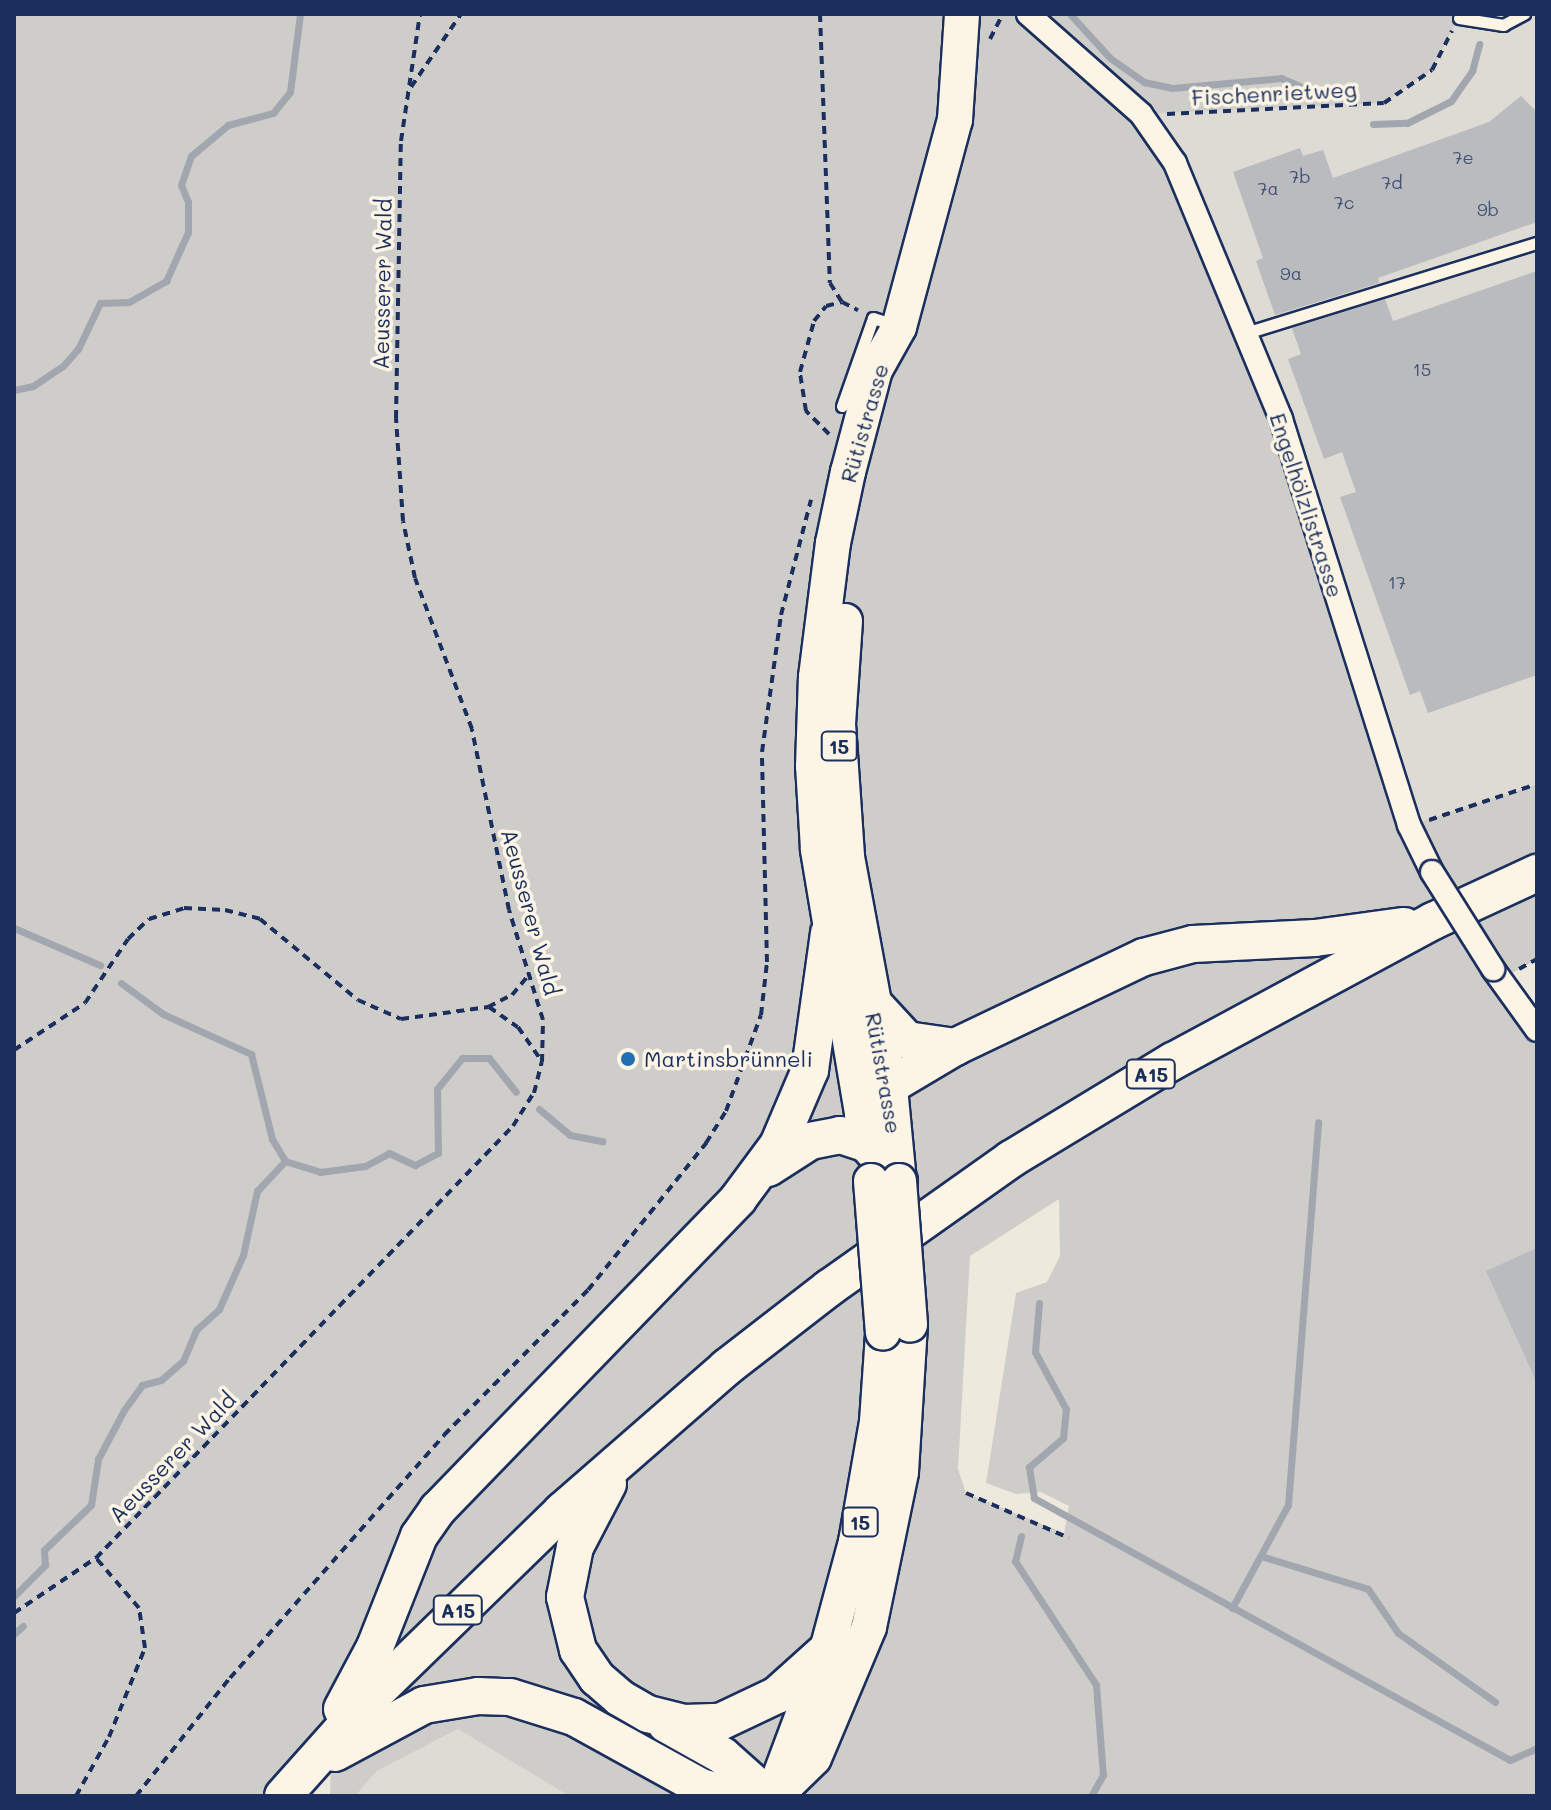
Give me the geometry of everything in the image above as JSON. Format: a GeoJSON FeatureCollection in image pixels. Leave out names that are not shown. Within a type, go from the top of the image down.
{"type":"FeatureCollection","features":[{"type":"Feature","properties":{"kind":"highway","name":"A15"},"geometry":{"type":"LineString","coordinates":[[293,1784],[478,1589],[622,1458],[829,1288],[1011,1159],[1253,1015],[1433,921],[1537,873]]}},
{"type":"Feature","properties":{"kind":"highway"},"geometry":{"type":"LineString","coordinates":[[293,1784],[357,1683],[406,1563],[438,1509],[759,1175],[792,1151],[824,1137],[865,1129],[890,1088],[955,1047],[1165,950],[1229,940],[1315,938],[1433,921]]}},
{"type":"Feature","properties":{"kind":"highway"},"geometry":{"type":"LineString","coordinates":[[759,1175],[805,1091],[822,1012],[829,933]]}},
{"type":"Feature","properties":{"kind":"highway"},"geometry":{"type":"LineString","coordinates":[[871,1001],[907,1040],[955,1047]]}},
{"type":"Feature","properties":{"kind":"highway"},"geometry":{"type":"LineString","coordinates":[[865,1129],[890,1175]]}},
{"type":"Feature","properties":{"kind":"highway"},"geometry":{"type":"LineString","coordinates":[[622,1458],[575,1547],[567,1580],[567,1615],[578,1650],[597,1678],[648,1714],[723,1756],[772,1796]]}},
{"type":"Feature","properties":{"kind":"highway"},"geometry":{"type":"LineString","coordinates":[[648,1714],[684,1723],[720,1722],[743,1714],[777,1695],[827,1650]]}},
{"type":"Feature","properties":{"kind":"highway"},"geometry":{"type":"LineString","coordinates":[[293,1784],[424,1705],[496,1696],[533,1701],[574,1717],[712,1793]]}},
{"type":"Feature","properties":{"kind":"main road","name":"Rütistrasse"},"geometry":{"type":"LineString","coordinates":[[865,1129],[829,933],[813,766],[824,605],[848,472],[886,322],[955,120],[962,14]]}},
{"type":"Feature","properties":{"kind":"main road","name":"Rütistrasse"},"geometry":{"type":"LineString","coordinates":[[772,1796],[814,1758],[869,1627],[901,1472],[890,1175],[890,1088],[871,1001],[847,857],[838,724],[846,603],[870,479],[897,376],[886,322]]}},
{"type":"Feature","properties":{"kind":"main road","name":"Rütistrasse"},"geometry":{"type":"LineString","coordinates":[[772,1796],[827,1650],[871,1462],[897,1329]]}},
{"type":"Feature","properties":{"kind":"street","name":"Engelhölzlistrasse"},"geometry":{"type":"LineString","coordinates":[[1028,14],[1141,114],[1175,163],[1249,332],[1409,825],[1432,872],[1493,969],[1537,1030]]}},
{"type":"Feature","properties":{"kind":"lane"},"geometry":{"type":"LineString","coordinates":[[1459,18],[1503,25],[1524,14]]}},
{"type":"Feature","properties":{"kind":"lane"},"geometry":{"type":"LineString","coordinates":[[1249,332],[1537,243]]}},
{"type":"Feature","properties":{"kind":"lane"},"geometry":{"type":"LineString","coordinates":[[842,406],[886,322]]}},
{"type":"Feature","properties":{"kind":"path","name":"Aeusserer Wald"},"geometry":{"type":"LineString","coordinates":[[14,1613],[96,1558],[513,1126],[534,1093],[542,1062],[543,1020],[509,910],[472,729],[415,578],[403,521],[396,402],[401,141],[420,14]]}},
{"type":"Feature","properties":{"kind":"path"},"geometry":{"type":"LineString","coordinates":[[410,89],[461,14]]}},
{"type":"Feature","properties":{"kind":"path"},"geometry":{"type":"LineString","coordinates":[[820,14],[830,283],[842,302],[886,322]]}},
{"type":"Feature","properties":{"kind":"path","name":"Fischenrietweg"},"geometry":{"type":"LineString","coordinates":[[1141,114],[1384,103],[1432,70],[1459,18]]}},
{"type":"Feature","properties":{"kind":"path"},"geometry":{"type":"LineString","coordinates":[[831,436],[806,411],[800,372],[814,321],[826,306],[842,302]]}},
{"type":"Feature","properties":{"kind":"path"},"geometry":{"type":"LineString","coordinates":[[826,450],[842,406]]}},
{"type":"Feature","properties":{"kind":"path"},"geometry":{"type":"LineString","coordinates":[[136,1796],[230,1678],[444,1435],[588,1290],[726,1111],[761,1015],[767,962],[761,812],[767,707],[781,615],[814,489]]}},
{"type":"Feature","properties":{"kind":"path"},"geometry":{"type":"LineString","coordinates":[[1409,825],[1537,784]]}},
{"type":"Feature","properties":{"kind":"path"},"geometry":{"type":"LineString","coordinates":[[14,1050],[85,1003],[128,939],[149,919],[184,908],[225,910],[260,919],[358,1000],[388,1015],[433,1017],[488,1007],[512,995],[529,974]]}},
{"type":"Feature","properties":{"kind":"path"},"geometry":{"type":"LineString","coordinates":[[488,1007],[518,1027],[542,1062]]}},
{"type":"Feature","properties":{"kind":"path"},"geometry":{"type":"LineString","coordinates":[[966,1493],[1069,1538]]}},
{"type":"Feature","properties":{"kind":"path"},"geometry":{"type":"LineString","coordinates":[[76,1796],[109,1737],[145,1648],[139,1608],[96,1558]]}},
{"type":"Feature","properties":{"kind":"shaded area"},"geometry":{"type":"Polygon","coordinates":[[[14,14],[1460,14],[1432,70],[1384,103],[1142,114],[1219,262],[1410,825],[1537,784],[1537,959],[1500,980],[1537,1030],[1537,1796],[569,1796],[458,1729],[377,1771],[355,1796],[330,1796],[332,1727],[283,1796],[14,1796],[14,14]],[[1059,1199],[970,1256],[958,1469],[966,1493],[1064,1533],[1069,1506],[1041,1492],[1016,1494],[986,1483],[1016,1293],[1047,1282],[1060,1256],[1059,1199]]]}},
{"type":"Feature","properties":{"kind":"shaded area"},"geometry":{"type":"Polygon","coordinates":[[[1460,14],[1537,14],[1537,784],[1409,825],[1141,114],[1384,103],[1460,14]]]}},
{"type":"Feature","properties":{"kind":"shaded area"},"geometry":{"type":"Polygon","coordinates":[[[458,1729],[569,1796],[355,1796],[377,1771],[458,1729]]]}},
{"type":"Feature","properties":{"kind":"building"},"geometry":{"type":"Polygon","coordinates":[[[1521,96],[1537,112],[1537,222],[1378,278],[1379,283],[1275,315],[1256,261],[1263,258],[1233,172],[1300,148],[1303,156],[1323,150],[1333,178],[1489,122],[1521,96]]]}},
{"type":"Feature","properties":{"kind":"building"},"geometry":{"type":"Polygon","coordinates":[[[1537,271],[1537,675],[1428,713],[1420,691],[1410,695],[1340,497],[1356,492],[1342,452],[1324,459],[1288,359],[1301,354],[1292,328],[1385,299],[1393,321],[1537,271]]]}},
{"type":"Feature","properties":{"kind":"building"},"geometry":{"type":"Polygon","coordinates":[[[1537,1248],[1537,1383],[1486,1271],[1537,1248]]]}},
{"type":"Feature","properties":{"kind":"waterway"},"geometry":{"type":"LineString","coordinates":[[14,390],[33,386],[63,366],[78,349],[100,303],[129,302],[166,281],[188,232],[188,202],[181,185],[191,156],[228,125],[273,113],[290,92],[300,14]]}},
{"type":"Feature","properties":{"kind":"waterway"},"geometry":{"type":"LineString","coordinates":[[1070,14],[1110,58],[1144,82],[1172,88],[1281,78],[1307,89]]}},
{"type":"Feature","properties":{"kind":"waterway"},"geometry":{"type":"LineString","coordinates":[[1373,124],[1407,123],[1451,101],[1472,71],[1479,44]]}},
{"type":"Feature","properties":{"kind":"waterway"},"geometry":{"type":"LineString","coordinates":[[14,928],[100,965]]}},
{"type":"Feature","properties":{"kind":"waterway"},"geometry":{"type":"LineString","coordinates":[[121,983],[163,1014],[251,1054],[272,1139],[285,1161],[320,1172],[365,1166],[389,1153],[415,1165],[438,1153],[437,1089],[462,1058],[489,1058],[516,1092]]}},
{"type":"Feature","properties":{"kind":"waterway"},"geometry":{"type":"LineString","coordinates":[[539,1109],[570,1135],[602,1141]]}},
{"type":"Feature","properties":{"kind":"waterway"},"geometry":{"type":"LineString","coordinates":[[1232,1608],[1288,1505],[1318,1122]]}},
{"type":"Feature","properties":{"kind":"waterway"},"geometry":{"type":"LineString","coordinates":[[14,1596],[45,1565],[44,1550],[91,1505],[98,1459],[124,1410],[142,1385],[161,1380],[183,1361],[196,1330],[219,1309],[243,1255],[257,1191],[285,1161]]}},
{"type":"Feature","properties":{"kind":"waterway"},"geometry":{"type":"LineString","coordinates":[[1039,1303],[1035,1352],[1066,1409],[1063,1438],[1029,1467],[1034,1498],[1510,1760],[1537,1748]]}},
{"type":"Feature","properties":{"kind":"waterway"},"geometry":{"type":"LineString","coordinates":[[1021,1536],[1015,1561],[1096,1685],[1103,1775],[1091,1796]]}},
{"type":"Feature","properties":{"kind":"waterway"},"geometry":{"type":"LineString","coordinates":[[1261,1556],[1368,1589],[1398,1633],[1495,1702]]}},
{"type":"Feature","properties":{"kind":"waterway"},"geometry":{"type":"LineString","coordinates":[[14,1634],[23,1626]]}},
{"type":"Feature","properties":{"kind":"place","name":"Martinsbrünneli"},"geometry":{"type":"Point","coordinates":[628,1059]}}]}
